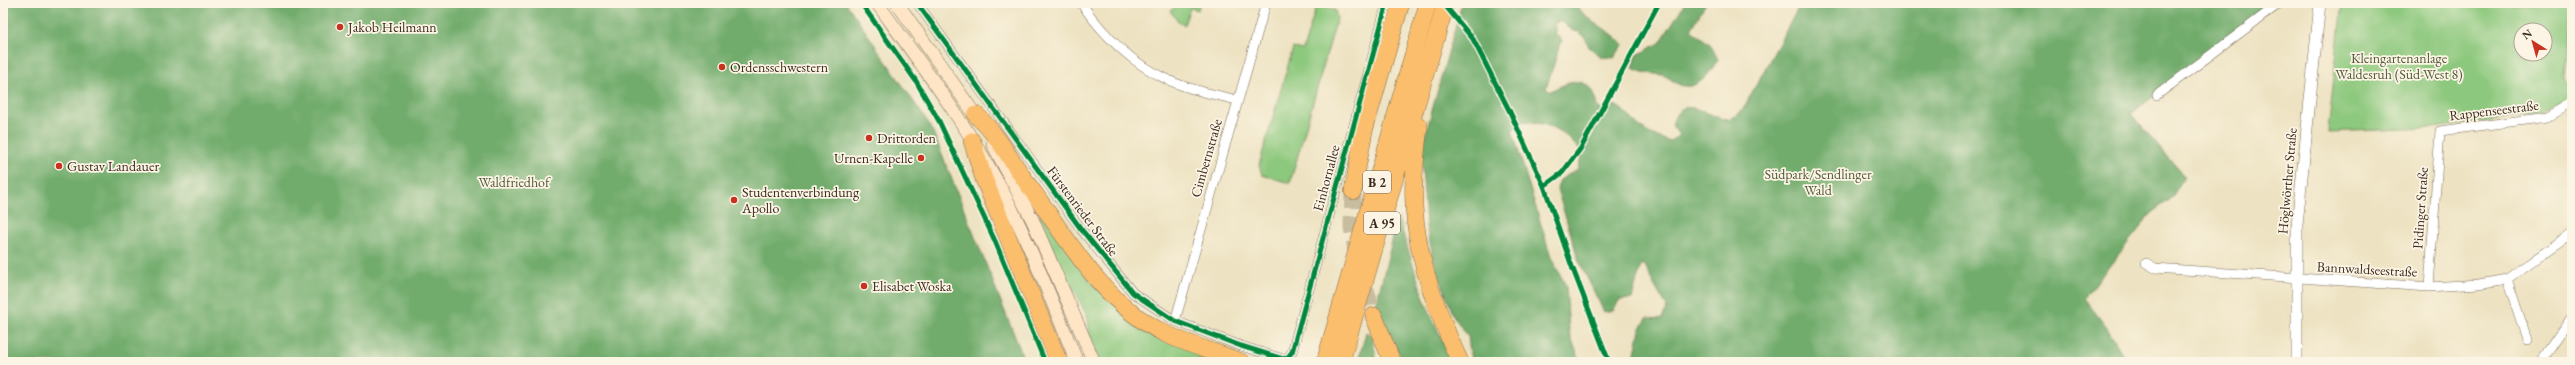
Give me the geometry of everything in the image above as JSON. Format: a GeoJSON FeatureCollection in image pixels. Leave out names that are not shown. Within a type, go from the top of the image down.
{"type":"FeatureCollection","features":[{"type":"Feature","properties":{"kind":"highway"},"geometry":{"type":"LineString","coordinates":[[1353,191],[1364,131],[1401,3]]}},
{"type":"Feature","properties":{"kind":"highway","name":"B 2"},"geometry":{"type":"LineString","coordinates":[[1325,362],[1428,3]]}},
{"type":"Feature","properties":{"kind":"highway","name":"A 95"},"geometry":{"type":"LineString","coordinates":[[1342,362],[1446,3]]}},
{"type":"Feature","properties":{"kind":"highway"},"geometry":{"type":"LineString","coordinates":[[1423,84],[1413,179],[1414,214],[1424,269],[1444,328],[1460,362]]}},
{"type":"Feature","properties":{"kind":"highway"},"geometry":{"type":"LineString","coordinates":[[976,115],[988,126],[1024,180],[1101,285],[1132,313],[1164,333],[1241,362]]}},
{"type":"Feature","properties":{"kind":"highway"},"geometry":{"type":"LineString","coordinates":[[972,141],[984,179],[1059,362]]}},
{"type":"Feature","properties":{"kind":"highway"},"geometry":{"type":"LineString","coordinates":[[1374,316],[1392,362]]}},
{"type":"Feature","properties":{"kind":"main road"},"geometry":{"type":"LineString","coordinates":[[877,3],[915,56],[972,141],[1007,199],[1077,362]]}},
{"type":"Feature","properties":{"kind":"main road"},"geometry":{"type":"LineString","coordinates":[[897,3],[976,115],[1033,221],[1094,362]]}},
{"type":"Feature","properties":{"kind":"street","name":"Fürstenrieder Straße"},"geometry":{"type":"LineString","coordinates":[[917,3],[1080,229],[1119,278],[1133,293],[1175,321],[1276,358],[1287,358]]}},
{"type":"Feature","properties":{"kind":"street"},"geometry":{"type":"LineString","coordinates":[[1081,3],[1107,36],[1134,59],[1164,78],[1237,100]]}},
{"type":"Feature","properties":{"kind":"street","name":"Cimbernstraße"},"geometry":{"type":"LineString","coordinates":[[1175,321],[1266,3]]}},
{"type":"Feature","properties":{"kind":"street","name":"Einhornallee"},"geometry":{"type":"LineString","coordinates":[[1287,358],[1292,352],[1387,3]]}},
{"type":"Feature","properties":{"kind":"street"},"geometry":{"type":"LineString","coordinates":[[2157,95],[2280,3]]}},
{"type":"Feature","properties":{"kind":"street","name":"Höglwörther Straße"},"geometry":{"type":"LineString","coordinates":[[2297,362],[2297,225],[2301,173],[2320,3]]}},
{"type":"Feature","properties":{"kind":"street","name":"Rappenseestraße"},"geometry":{"type":"LineString","coordinates":[[2440,132],[2548,117],[2572,103]]}},
{"type":"Feature","properties":{"kind":"street","name":"Pidinger Straße"},"geometry":{"type":"LineString","coordinates":[[2430,287],[2440,132]]}},
{"type":"Feature","properties":{"kind":"street","name":"Bannwaldseestraße"},"geometry":{"type":"LineString","coordinates":[[2146,264],[2155,268],[2296,279],[2430,287],[2479,284],[2507,279],[2572,233]]}},
{"type":"Feature","properties":{"kind":"street"},"geometry":{"type":"LineString","coordinates":[[2507,279],[2527,339]]}},
{"type":"Feature","properties":{"kind":"street"},"geometry":{"type":"LineString","coordinates":[[2541,362],[2572,318]]}},
{"type":"Feature","properties":{"kind":"green space","name":"Waldfriedhof"},"geometry":{"type":"Polygon","coordinates":[[[3,3],[846,3],[931,127],[1025,362],[3,362],[3,3]]]}},
{"type":"Feature","properties":{"kind":"green space"},"geometry":{"type":"Polygon","coordinates":[[[1181,3],[1200,3],[1198,10],[1190,8],[1184,25],[1180,23],[1170,11],[1181,3]]]}},
{"type":"Feature","properties":{"kind":"green space","name":"Südpark/Sendlinger Wald"},"geometry":{"type":"Polygon","coordinates":[[[1462,3],[1576,3],[1585,15],[1612,34],[1623,45],[1614,58],[1602,57],[1589,47],[1585,37],[1579,32],[1573,31],[1561,21],[1554,23],[1556,35],[1562,40],[1546,88],[1551,91],[1567,84],[1581,82],[1591,90],[1595,97],[1597,107],[1605,112],[1614,105],[1619,107],[1647,132],[1670,142],[1679,135],[1672,125],[1677,114],[1683,108],[1690,107],[1723,119],[1731,118],[1742,111],[1801,3],[2278,3],[2203,57],[2131,114],[2184,177],[2172,197],[2150,215],[2084,298],[2107,328],[2127,362],[1633,362],[1640,330],[1647,318],[1662,319],[1667,307],[1654,285],[1645,265],[1641,265],[1632,299],[1619,300],[1614,310],[1604,312],[1579,261],[1557,189],[1560,180],[1578,169],[1582,153],[1569,139],[1557,130],[1543,124],[1524,121],[1512,130],[1551,257],[1566,286],[1569,332],[1580,362],[1471,362],[1468,336],[1454,317],[1435,265],[1426,226],[1421,150],[1462,3]]]}},
{"type":"Feature","properties":{"kind":"green space"},"geometry":{"type":"Polygon","coordinates":[[[1685,3],[1706,3],[1691,30],[1710,44],[1718,59],[1707,75],[1702,80],[1691,86],[1685,86],[1664,76],[1633,68],[1637,55],[1660,43],[1685,3]]]}},
{"type":"Feature","properties":{"kind":"green space","name":"Kleingartenanlage Waldesruh (Süd-West 8)"},"geometry":{"type":"Polygon","coordinates":[[[2342,3],[2572,3],[2564,76],[2572,86],[2572,97],[2542,113],[2434,128],[2328,132],[2342,3]]]}},
{"type":"Feature","properties":{"kind":"green space"},"geometry":{"type":"Polygon","coordinates":[[[1317,4],[1335,10],[1337,18],[1290,183],[1262,175],[1259,165],[1293,48],[1303,50],[1317,4]]]}},
{"type":"Feature","properties":{"kind":"green space"},"geometry":{"type":"Polygon","coordinates":[[[1042,214],[1094,285],[1220,362],[1100,362],[1090,339],[1088,319],[1078,297],[1063,272],[1038,216],[1042,214]]]}},
{"type":"Feature","properties":{"kind":"green space"},"geometry":{"type":"Polygon","coordinates":[[[1398,218],[1424,299],[1452,362],[1403,362],[1376,304],[1398,218]]]}},
{"type":"Feature","properties":{"kind":"green space"},"geometry":{"type":"Polygon","coordinates":[[[1366,332],[1372,335],[1377,362],[1358,362],[1366,332]]]}},
{"type":"Feature","properties":{"kind":"tunnel"},"geometry":{"type":"LineString","coordinates":[[1353,191],[1352,227],[1359,268],[1374,316]]}},
{"type":"Feature","properties":{"kind":"cycle path"},"geometry":{"type":"LineString","coordinates":[[861,3],[916,81],[939,121],[995,241],[1045,362]]}},
{"type":"Feature","properties":{"kind":"cycle path"},"geometry":{"type":"LineString","coordinates":[[917,3],[1081,229],[1133,293],[1175,321],[1241,346],[1283,359],[1287,358],[1292,352],[1387,3]]}},
{"type":"Feature","properties":{"kind":"cycle path"},"geometry":{"type":"LineString","coordinates":[[1443,3],[1473,39],[1509,110],[1544,186],[1571,264],[1609,362]]}},
{"type":"Feature","properties":{"kind":"cycle path"},"geometry":{"type":"LineString","coordinates":[[1544,186],[1562,173],[1581,148],[1659,3]]}},
{"type":"Feature","properties":{"kind":"place","name":"Jakob Heilmann"},"geometry":{"type":"Point","coordinates":[340,27]}},
{"type":"Feature","properties":{"kind":"place","name":"Ordensschwestern"},"geometry":{"type":"Point","coordinates":[722,67]}},
{"type":"Feature","properties":{"kind":"place","name":"Drittorden"},"geometry":{"type":"Point","coordinates":[869,138]}},
{"type":"Feature","properties":{"kind":"place","name":"Urnen-Kapelle"},"geometry":{"type":"Point","coordinates":[921,158]}},
{"type":"Feature","properties":{"kind":"place","name":"Gustav Landauer"},"geometry":{"type":"Point","coordinates":[59,166]}},
{"type":"Feature","properties":{"kind":"place","name":"Studentenverbindung Apollo"},"geometry":{"type":"Point","coordinates":[734,200]}},
{"type":"Feature","properties":{"kind":"place","name":"Elisabet Woska"},"geometry":{"type":"Point","coordinates":[864,286]}}]}
